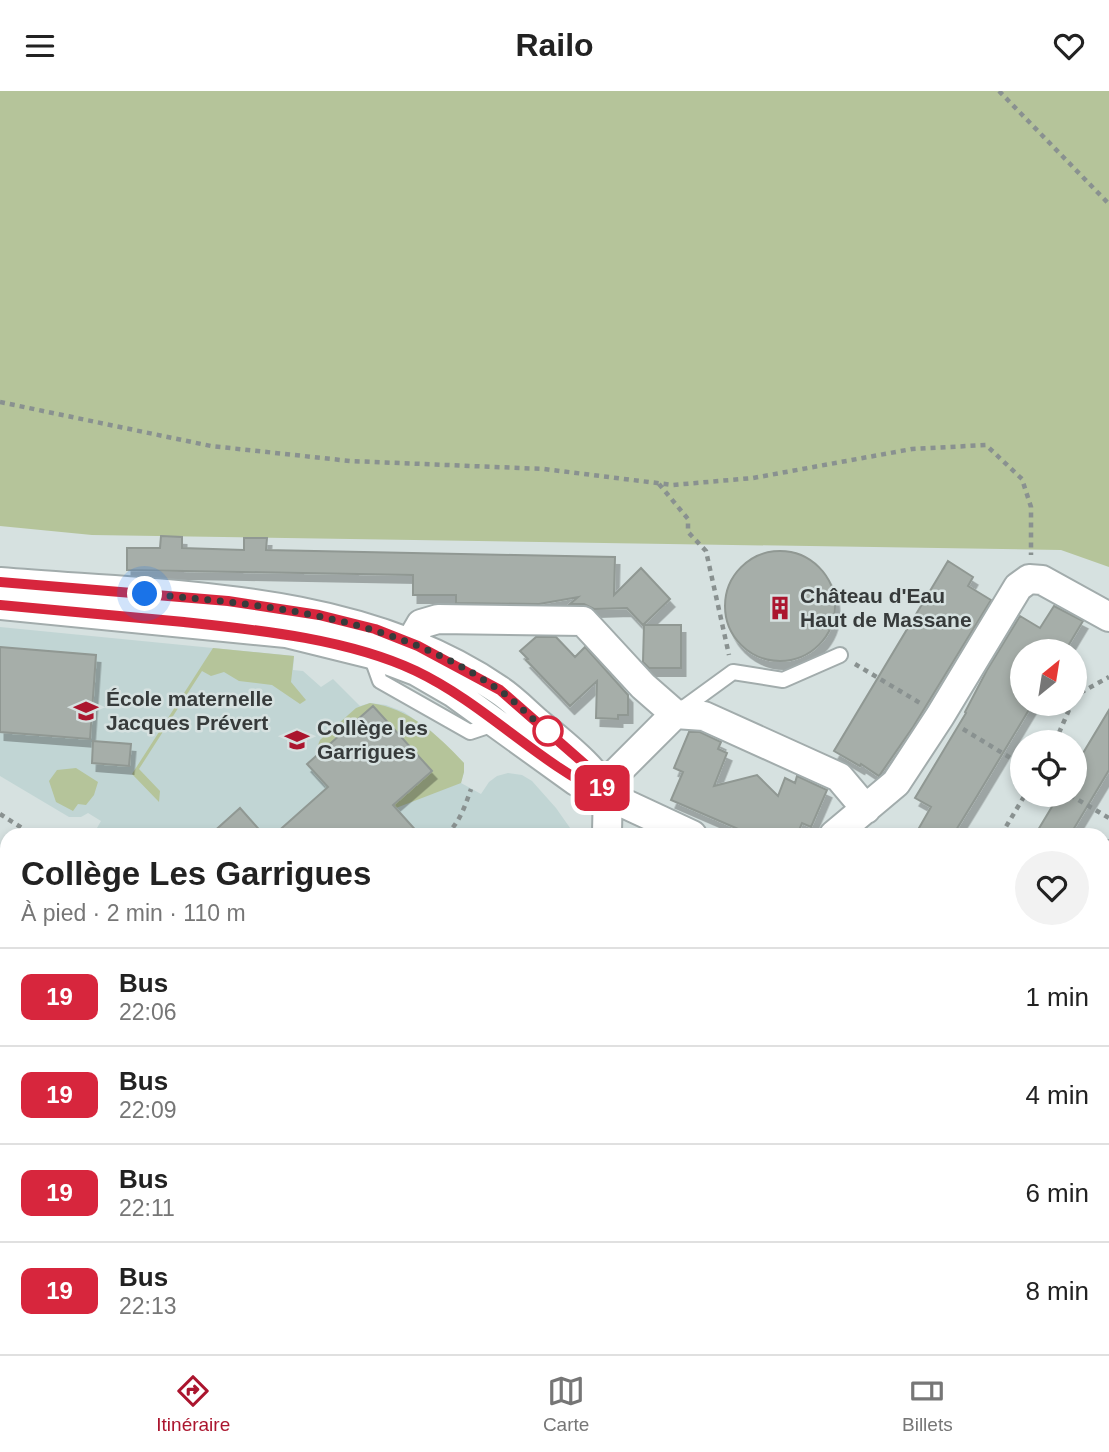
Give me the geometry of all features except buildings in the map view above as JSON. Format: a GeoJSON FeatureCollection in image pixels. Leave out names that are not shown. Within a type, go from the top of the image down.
{"type":"FeatureCollection","features":[{"type":"Feature","properties":{"kind":"street"},"geometry":{"type":"LineString","coordinates":[[843,828],[895,783],[940,716],[1018,587],[1030,579],[1042,580],[1109,617]]}},
{"type":"Feature","properties":{"kind":"street"},"geometry":{"type":"LineString","coordinates":[[0,582],[228,601],[319,615],[375,629],[463,668],[500,690],[588,767],[607,795]]}},
{"type":"Feature","properties":{"kind":"street"},"geometry":{"type":"LineString","coordinates":[[0,605],[286,633],[371,655],[415,671],[454,693],[576,781],[677,828]]}},
{"type":"Feature","properties":{"kind":"street"},"geometry":{"type":"LineString","coordinates":[[410,643],[421,624],[438,619],[583,621],[643,686],[675,714],[705,716],[839,777],[866,809]]}},
{"type":"Feature","properties":{"kind":"street"},"geometry":{"type":"LineString","coordinates":[[607,828],[607,795],[614,775],[675,714]]}},
{"type":"Feature","properties":{"kind":"lane"},"geometry":{"type":"LineString","coordinates":[[675,714],[733,672],[783,680],[840,655]]}},
{"type":"Feature","properties":{"kind":"path"},"geometry":{"type":"LineString","coordinates":[[999,91],[1109,204]]}},
{"type":"Feature","properties":{"kind":"path"},"geometry":{"type":"LineString","coordinates":[[0,402],[211,446],[350,461],[544,469],[673,485],[753,478],[912,449],[986,445],[1022,479],[1031,507],[1030,579]]}},
{"type":"Feature","properties":{"kind":"path"},"geometry":{"type":"LineString","coordinates":[[658,483],[688,519],[688,532],[705,551],[733,672]]}},
{"type":"Feature","properties":{"kind":"path"},"geometry":{"type":"LineString","coordinates":[[840,655],[1010,758]]}},
{"type":"Feature","properties":{"kind":"path"},"geometry":{"type":"LineString","coordinates":[[1087,689],[1109,677]]}},
{"type":"Feature","properties":{"kind":"path"},"geometry":{"type":"LineString","coordinates":[[453,828],[471,789]]}},
{"type":"Feature","properties":{"kind":"path"},"geometry":{"type":"LineString","coordinates":[[1087,805],[1109,818]]}},
{"type":"Feature","properties":{"kind":"path"},"geometry":{"type":"LineString","coordinates":[[1005,828],[1018,807]]}},
{"type":"Feature","properties":{"kind":"path"},"geometry":{"type":"LineString","coordinates":[[0,814],[22,828]]}},
{"type":"Feature","properties":{"kind":"shaded area","name":"Collège les Garrigues"},"geometry":{"type":"Polygon","coordinates":[[[0,627],[294,656],[293,670],[303,671],[321,687],[333,679],[360,706],[370,703],[386,705],[404,712],[431,731],[464,763],[461,783],[481,794],[489,782],[508,773],[522,775],[532,781],[570,828],[97,828],[101,821],[88,813],[81,817],[69,817],[0,776],[0,627]]]}},
{"type":"Feature","properties":{"kind":"green space"},"geometry":{"type":"Polygon","coordinates":[[[0,91],[1109,91],[1109,567],[1061,550],[92,535],[0,526],[0,91]]]}},
{"type":"Feature","properties":{"kind":"green space"},"geometry":{"type":"Polygon","coordinates":[[[213,648],[294,656],[291,682],[306,700],[300,704],[272,685],[239,681],[224,672],[211,676],[202,671],[139,769],[160,791],[159,802],[132,774],[213,648]]]}},
{"type":"Feature","properties":{"kind":"green space"},"geometry":{"type":"Polygon","coordinates":[[[370,703],[410,717],[433,733],[464,763],[461,783],[396,808],[393,805],[431,771],[373,706],[323,751],[318,745],[320,740],[356,708],[370,703]]]}},
{"type":"Feature","properties":{"kind":"green space"},"geometry":{"type":"Polygon","coordinates":[[[76,768],[98,782],[94,795],[86,805],[78,804],[73,811],[56,802],[49,781],[57,770],[76,768]]]}},
{"type":"Feature","properties":{"kind":"bus line","name":"19"},"geometry":{"type":"LineString","coordinates":[[0,582],[228,601],[319,615],[375,629],[418,646],[500,690],[577,756],[607,795],[576,781],[454,693],[415,671],[371,655],[286,633],[0,605]]}},
{"type":"Feature","properties":{"kind":"place","name":"Château d'Eau Haut de Massane"},"geometry":{"type":"Point","coordinates":[780,608]}},
{"type":"Feature","properties":{"kind":"place","name":"École maternelle Jacques Prévert"},"geometry":{"type":"Point","coordinates":[86,711]}},
{"type":"Feature","properties":{"kind":"place","name":"Collège les Garrigues"},"geometry":{"type":"Point","coordinates":[297,740]}},
{"type":"Feature","properties":{"kind":"route"},"geometry":{"type":"LineString","coordinates":[[145,594],[228,601],[319,615],[375,629],[463,668],[500,690],[548,731]]}}]}
